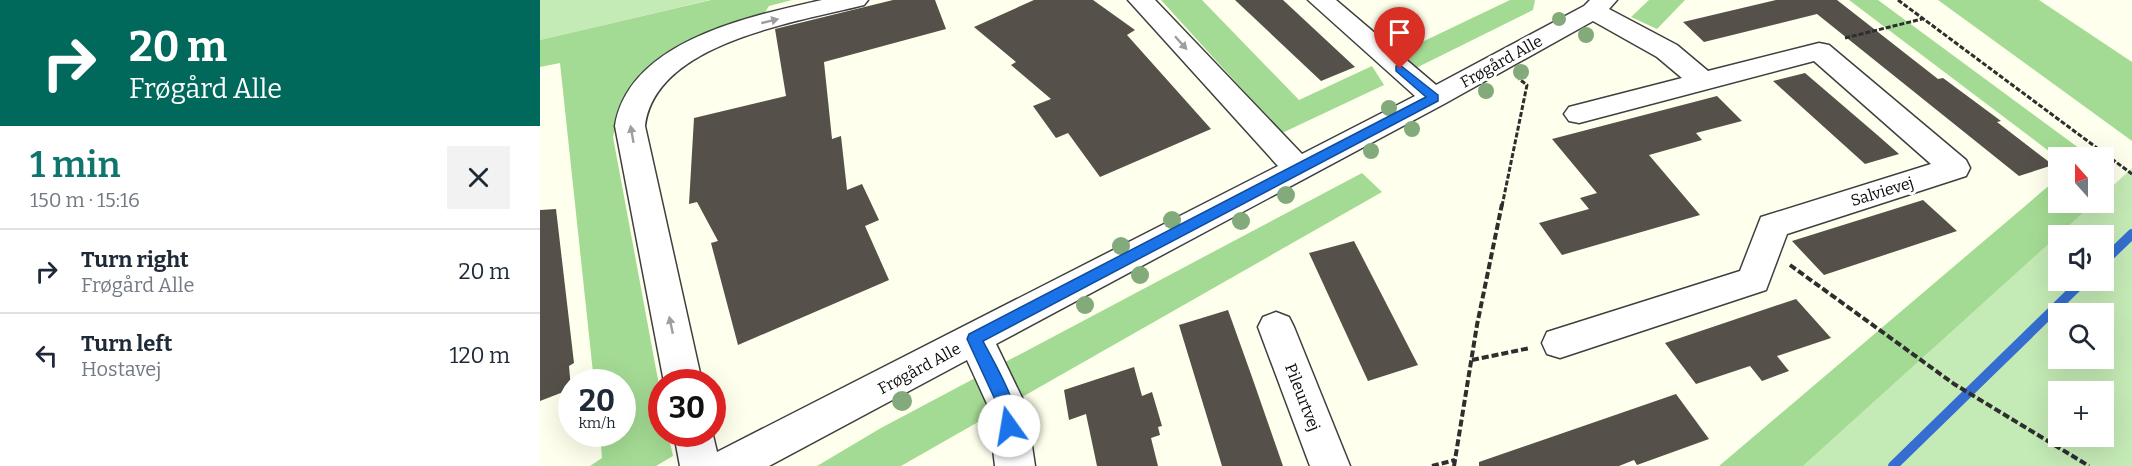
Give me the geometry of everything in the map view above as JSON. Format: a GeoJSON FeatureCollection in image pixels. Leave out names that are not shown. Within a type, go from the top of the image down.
{"type":"FeatureCollection","features":[{"type":"Feature","properties":{"kind":"street"},"geometry":{"type":"LineString","coordinates":[[680,369],[630,126],[634,105],[648,84],[678,58],[706,41],[742,27],[855,0]]}},
{"type":"Feature","properties":{"kind":"street"},"geometry":{"type":"LineString","coordinates":[[1141,0],[1280,151],[1299,168]]}},
{"type":"Feature","properties":{"kind":"street"},"geometry":{"type":"LineString","coordinates":[[1321,0],[1434,98]]}},
{"type":"Feature","properties":{"kind":"street"},"geometry":{"type":"LineString","coordinates":[[1599,5],[1667,51],[1702,81]]}},
{"type":"Feature","properties":{"kind":"street","name":"Frøgård Alle"},"geometry":{"type":"LineString","coordinates":[[730,466],[1434,98],[1599,5]]}},
{"type":"Feature","properties":{"kind":"street"},"geometry":{"type":"LineString","coordinates":[[1579,114],[1819,51]]}},
{"type":"Feature","properties":{"kind":"street","name":"Salvievej"},"geometry":{"type":"LineString","coordinates":[[1560,343],[1754,280],[1773,226],[1955,168],[1819,51]]}},
{"type":"Feature","properties":{"kind":"street","name":"Pileurtvej"},"geometry":{"type":"LineString","coordinates":[[1276,327],[1330,466]]}},
{"type":"Feature","properties":{"kind":"street"},"geometry":{"type":"LineString","coordinates":[[975,339],[1006,406],[1015,466]]}},
{"type":"Feature","properties":{"kind":"street"},"geometry":{"type":"LineString","coordinates":[[696,447],[700,466]]}},
{"type":"Feature","properties":{"kind":"path"},"geometry":{"type":"LineString","coordinates":[[1899,0],[2132,174]]}},
{"type":"Feature","properties":{"kind":"path"},"geometry":{"type":"LineString","coordinates":[[1819,51],[1841,39],[1923,18]]}},
{"type":"Feature","properties":{"kind":"path"},"geometry":{"type":"LineString","coordinates":[[1432,466],[1454,463],[1472,360],[1527,85],[1517,78]]}},
{"type":"Feature","properties":{"kind":"path"},"geometry":{"type":"LineString","coordinates":[[1766,246],[1954,384],[2089,466]]}},
{"type":"Feature","properties":{"kind":"path"},"geometry":{"type":"LineString","coordinates":[[1472,360],[1560,343]]}},
{"type":"Feature","properties":{"kind":"green space"},"geometry":{"type":"Polygon","coordinates":[[[540,0],[710,0],[540,40],[540,0]]]}},
{"type":"Feature","properties":{"kind":"green space"},"geometry":{"type":"Polygon","coordinates":[[[711,0],[792,0],[769,6],[762,17],[715,32],[619,113],[613,137],[656,369],[648,369],[648,447],[671,447],[673,456],[656,466],[590,466],[602,458],[601,447],[636,447],[636,369],[593,369],[560,63],[540,67],[540,40],[711,0]]]}},
{"type":"Feature","properties":{"kind":"green space"},"geometry":{"type":"Polygon","coordinates":[[[1161,0],[1202,0],[1299,100],[1372,66],[1384,85],[1282,133],[1161,0]]]}},
{"type":"Feature","properties":{"kind":"green space"},"geometry":{"type":"Polygon","coordinates":[[[1510,0],[1535,0],[1533,10],[1416,68],[1399,53],[1510,0]]]}},
{"type":"Feature","properties":{"kind":"green space"},"geometry":{"type":"Polygon","coordinates":[[[1649,0],[1685,0],[1657,29],[1631,17],[1649,0]]]}},
{"type":"Feature","properties":{"kind":"green space"},"geometry":{"type":"Polygon","coordinates":[[[1849,0],[1878,0],[2077,147],[2048,147],[2048,150],[1849,0]]]}},
{"type":"Feature","properties":{"kind":"green space"},"geometry":{"type":"Polygon","coordinates":[[[1938,0],[2039,0],[2132,62],[2132,141],[1938,0]]]}},
{"type":"Feature","properties":{"kind":"green space"},"geometry":{"type":"Polygon","coordinates":[[[2132,168],[2132,466],[1803,466],[2048,245],[2048,291],[2114,291],[2114,225],[2070,225],[2083,213],[2114,213],[2114,185],[2132,168]]]}},
{"type":"Feature","properties":{"kind":"green space"},"geometry":{"type":"Polygon","coordinates":[[[1362,173],[1382,192],[901,466],[817,466],[881,428],[1362,173]]]}},
{"type":"Feature","properties":{"kind":"green space"},"geometry":{"type":"Polygon","coordinates":[[[2048,186],[2048,213],[2083,213],[2070,225],[2048,225],[2048,245],[1803,466],[1719,466],[2048,186]]]}},
{"type":"Feature","properties":{"kind":"building"},"geometry":{"type":"Polygon","coordinates":[[[893,0],[935,0],[946,29],[824,62],[832,139],[841,136],[847,190],[862,184],[879,220],[865,226],[889,280],[738,345],[711,243],[718,241],[697,202],[689,204],[694,118],[786,96],[775,29],[893,0]]]}},
{"type":"Feature","properties":{"kind":"building"},"geometry":{"type":"Polygon","coordinates":[[[1034,0],[1093,0],[1135,30],[1127,35],[1211,129],[1100,177],[1068,133],[1056,138],[1033,106],[1051,99],[1011,65],[1016,62],[974,27],[1034,0]]]}},
{"type":"Feature","properties":{"kind":"building"},"geometry":{"type":"Polygon","coordinates":[[[1235,0],[1283,0],[1355,67],[1321,81],[1235,0]]]}},
{"type":"Feature","properties":{"kind":"building"},"geometry":{"type":"Polygon","coordinates":[[[1776,0],[1837,0],[1938,79],[1943,78],[2001,121],[1997,122],[2048,161],[2048,167],[2019,176],[1817,14],[1704,42],[1683,22],[1776,0]]]}},
{"type":"Feature","properties":{"kind":"building"},"geometry":{"type":"Polygon","coordinates":[[[1805,73],[1899,154],[1865,164],[1773,81],[1805,73]]]}},
{"type":"Feature","properties":{"kind":"building"},"geometry":{"type":"Polygon","coordinates":[[[1717,96],[1742,121],[1696,133],[1702,140],[1649,155],[1700,215],[1562,255],[1539,223],[1589,209],[1580,198],[1597,193],[1552,139],[1717,96]]]}},
{"type":"Feature","properties":{"kind":"building"},"geometry":{"type":"Polygon","coordinates":[[[1923,200],[1957,231],[1824,275],[1792,241],[1923,200]]]}},
{"type":"Feature","properties":{"kind":"building"},"geometry":{"type":"Polygon","coordinates":[[[556,209],[574,363],[569,366],[569,369],[558,369],[558,394],[540,401],[540,210],[556,209]]]}},
{"type":"Feature","properties":{"kind":"building"},"geometry":{"type":"Polygon","coordinates":[[[1354,241],[1418,365],[1368,381],[1309,253],[1354,241]]]}},
{"type":"Feature","properties":{"kind":"building"},"geometry":{"type":"Polygon","coordinates":[[[1796,299],[1831,338],[1777,356],[1789,371],[1762,381],[1750,366],[1696,384],[1665,343],[1796,299]]]}},
{"type":"Feature","properties":{"kind":"building"},"geometry":{"type":"Polygon","coordinates":[[[1228,310],[1283,466],[1222,466],[1179,325],[1228,310]]]}},
{"type":"Feature","properties":{"kind":"building"},"geometry":{"type":"Polygon","coordinates":[[[1134,367],[1142,396],[1152,392],[1162,426],[1158,427],[1160,435],[1151,438],[1158,466],[1097,466],[1086,414],[1069,420],[1064,390],[1134,367]]]}},
{"type":"Feature","properties":{"kind":"building"},"geometry":{"type":"Polygon","coordinates":[[[1676,394],[1709,439],[1637,465],[1634,460],[1619,466],[1479,466],[1479,462],[1676,394]]]}},
{"type":"Feature","properties":{"kind":"waterway"},"geometry":{"type":"LineString","coordinates":[[2114,251],[2132,234]]}},
{"type":"Feature","properties":{"kind":"waterway"},"geometry":{"type":"LineString","coordinates":[[1893,466],[2073,291]]}},
{"type":"Feature","properties":{"kind":"route"},"geometry":{"type":"LineString","coordinates":[[1009,426],[1006,406],[975,339],[1434,98],[1400,69]]}}]}
